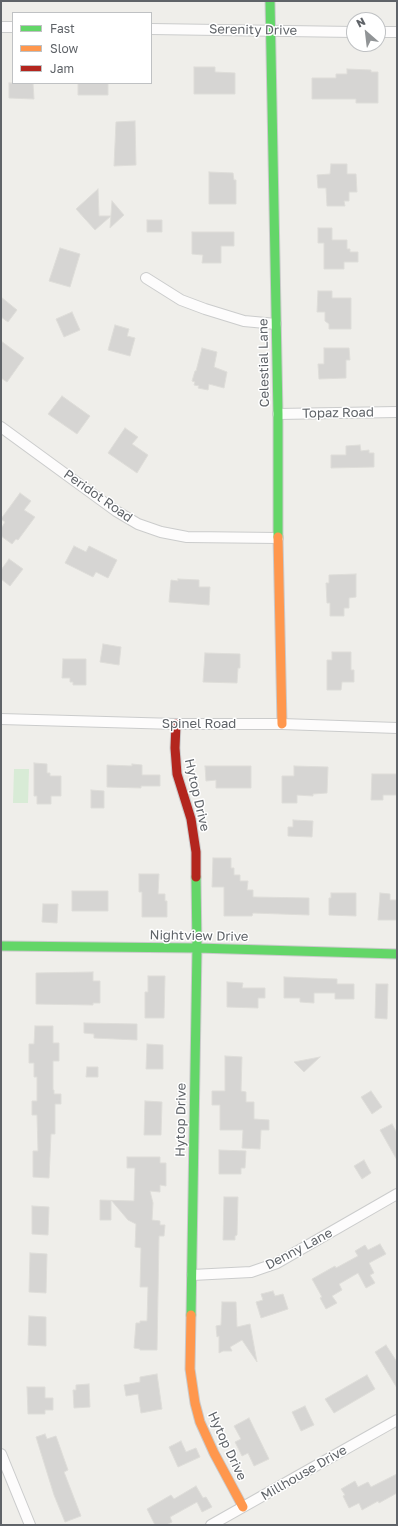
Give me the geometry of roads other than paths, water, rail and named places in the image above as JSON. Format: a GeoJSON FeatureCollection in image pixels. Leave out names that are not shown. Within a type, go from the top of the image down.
{"type":"FeatureCollection","features":[{"type":"Feature","properties":{"kind":"street","name":"Celestial Lane"},"geometry":{"type":"LineString","coordinates":[[270,1],[282,724]]}},
{"type":"Feature","properties":{"kind":"street"},"geometry":{"type":"LineString","coordinates":[[1,27],[12,27]]}},
{"type":"Feature","properties":{"kind":"street","name":"Serenity Drive"},"geometry":{"type":"LineString","coordinates":[[152,29],[346,32]]}},
{"type":"Feature","properties":{"kind":"street"},"geometry":{"type":"LineString","coordinates":[[386,32],[397,32]]}},
{"type":"Feature","properties":{"kind":"street"},"geometry":{"type":"LineString","coordinates":[[146,278],[182,300],[205,309],[244,321],[276,324]]}},
{"type":"Feature","properties":{"kind":"street","name":"Topaz Road"},"geometry":{"type":"LineString","coordinates":[[278,414],[397,412]]}},
{"type":"Feature","properties":{"kind":"street","name":"Peridot Road"},"geometry":{"type":"LineString","coordinates":[[1,427],[116,511],[138,524],[161,532],[187,537],[278,538]]}},
{"type":"Feature","properties":{"kind":"street","name":"Spinel Road"},"geometry":{"type":"LineString","coordinates":[[1,720],[176,724],[282,724],[397,728]]}},
{"type":"Feature","properties":{"kind":"street","name":"Hytop Drive"},"geometry":{"type":"LineString","coordinates":[[176,724],[175,748],[177,774],[191,819],[196,852],[197,948],[190,1369],[194,1403],[200,1422],[214,1453],[243,1508]]}},
{"type":"Feature","properties":{"kind":"street","name":"Nightview Drive"},"geometry":{"type":"LineString","coordinates":[[1,946],[197,948],[397,954]]}},
{"type":"Feature","properties":{"kind":"street","name":"Denny Lane"},"geometry":{"type":"LineString","coordinates":[[192,1275],[251,1272],[276,1263],[397,1194]]}},
{"type":"Feature","properties":{"kind":"street","name":"Millhouse Drive"},"geometry":{"type":"LineString","coordinates":[[211,1525],[397,1420]]}},
{"type":"Feature","properties":{"kind":"street"},"geometry":{"type":"LineString","coordinates":[[1,1454],[30,1525]]}}]}
